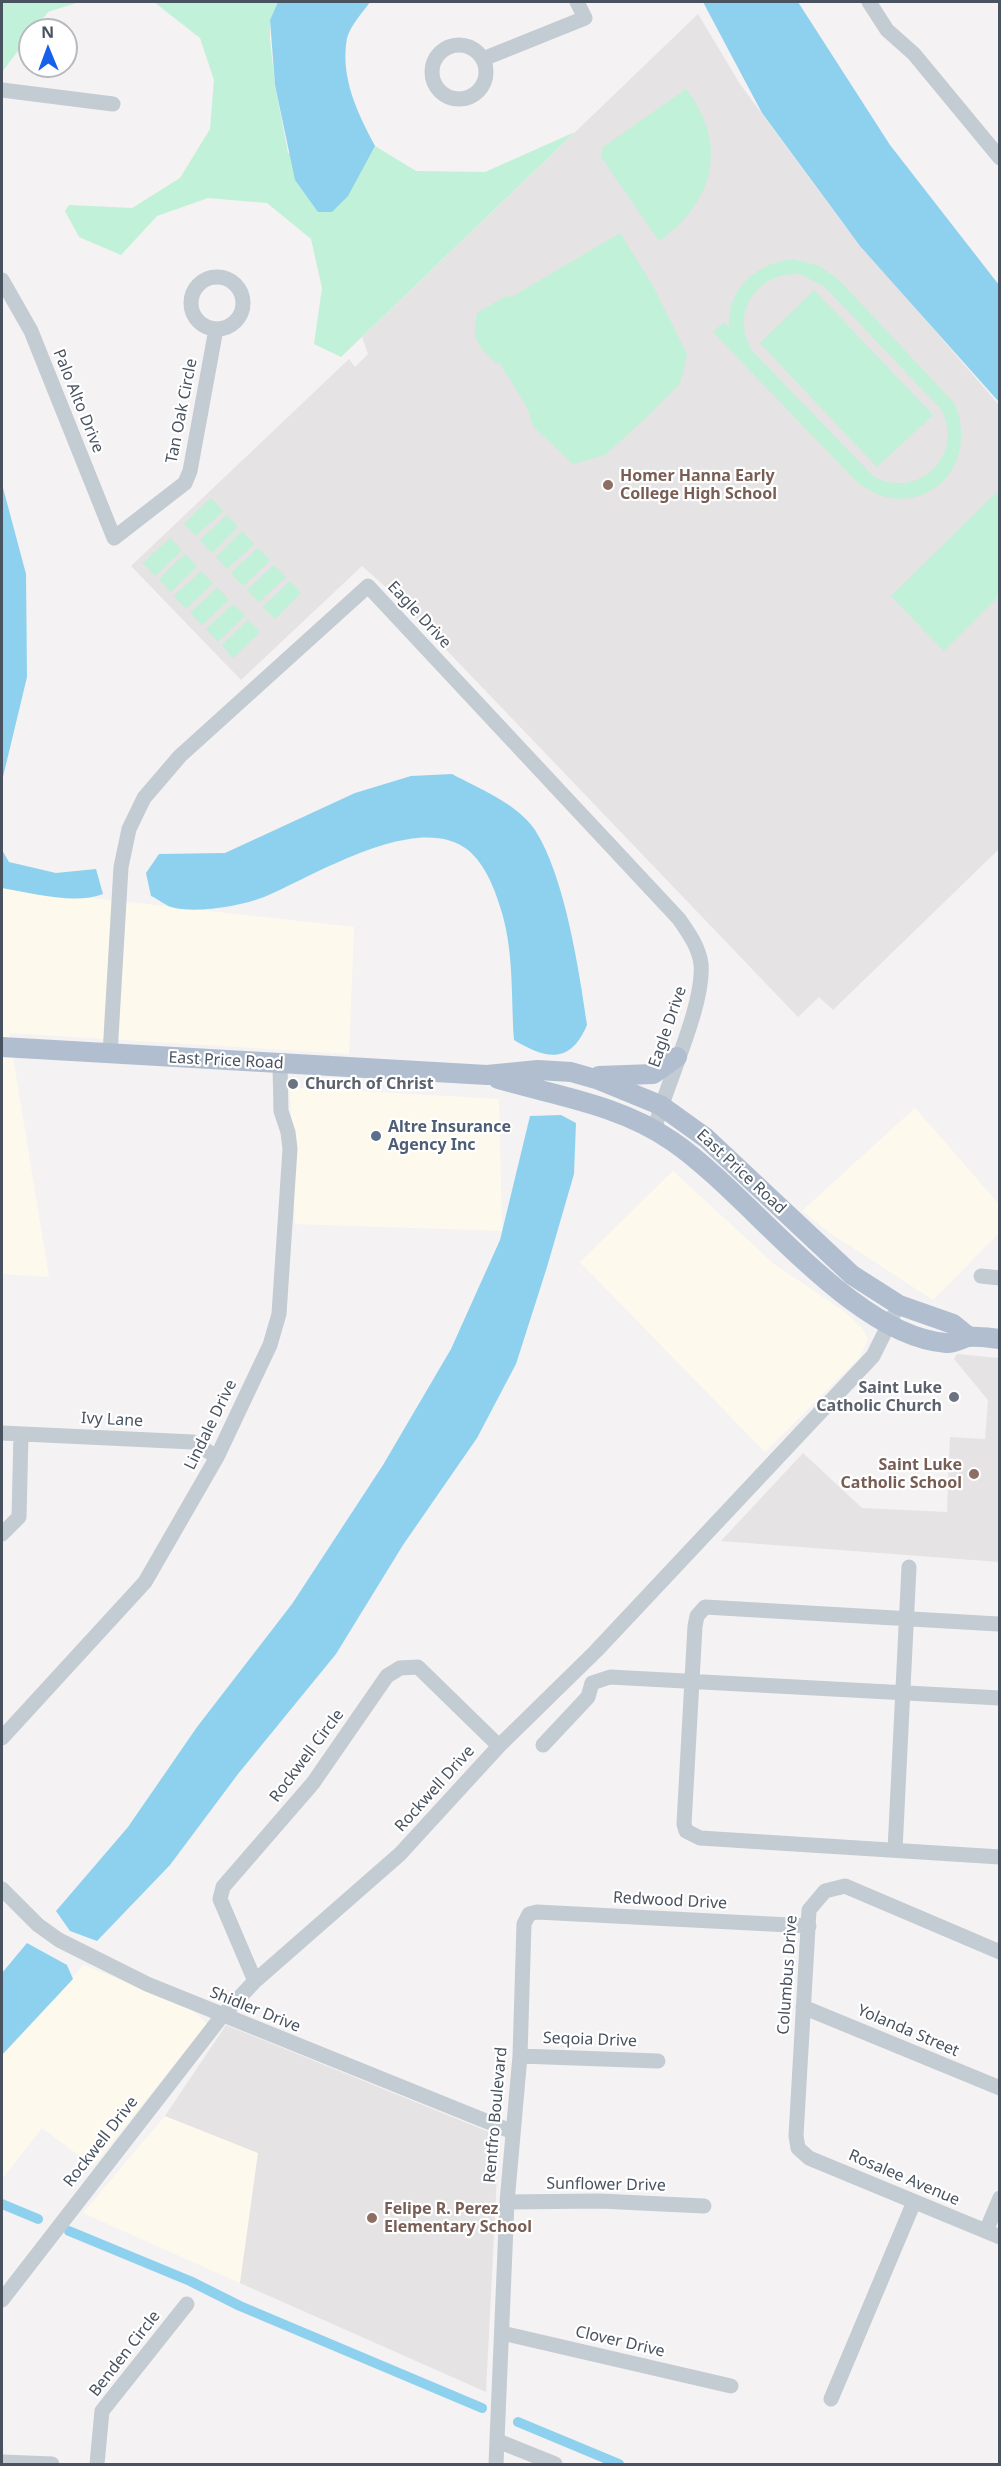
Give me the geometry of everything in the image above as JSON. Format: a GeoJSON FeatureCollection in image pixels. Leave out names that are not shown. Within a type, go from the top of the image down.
{"type":"FeatureCollection","features":[{"type":"Feature","properties":{"kind":"main road","name":"East Price Road"},"geometry":{"type":"LineString","coordinates":[[2,1047],[487,1076],[538,1070],[571,1072],[660,1105],[706,1138],[835,1261],[899,1305],[953,1324],[969,1337]]}},
{"type":"Feature","properties":{"kind":"main road"},"geometry":{"type":"LineString","coordinates":[[584,1076],[653,1074],[677,1057]]}},
{"type":"Feature","properties":{"kind":"main road","name":"East Price Road"},"geometry":{"type":"LineString","coordinates":[[487,1076],[625,1115],[670,1139],[715,1174],[828,1281],[888,1324],[947,1343],[969,1337],[999,1339]]}},
{"type":"Feature","properties":{"kind":"street"},"geometry":{"type":"LineString","coordinates":[[483,59],[585,18],[578,2]]}},
{"type":"Feature","properties":{"kind":"street"},"geometry":{"type":"LineString","coordinates":[[869,2],[887,30],[914,54],[999,158]]}},
{"type":"Feature","properties":{"kind":"street"},"geometry":{"type":"LineString","coordinates":[[2,90],[113,104]]}},
{"type":"Feature","properties":{"kind":"street","name":"Palo Alto Drive"},"geometry":{"type":"LineString","coordinates":[[2,280],[31,331],[114,538]]}},
{"type":"Feature","properties":{"kind":"street","name":"Tan Oak Circle"},"geometry":{"type":"LineString","coordinates":[[114,538],[184,483],[190,471],[216,329]]}},
{"type":"Feature","properties":{"kind":"street","name":"Eagle Drive"},"geometry":{"type":"LineString","coordinates":[[110,1054],[121,867],[129,829],[144,798],[180,756],[368,586],[679,919],[692,938],[701,962],[701,989],[660,1105],[654,1131]]}},
{"type":"Feature","properties":{"kind":"street","name":"Lindale Drive"},"geometry":{"type":"LineString","coordinates":[[2,1738],[146,1582],[217,1457],[270,1345],[279,1314],[290,1149],[288,1132],[281,1111],[280,1064]]}},
{"type":"Feature","properties":{"kind":"street"},"geometry":{"type":"LineString","coordinates":[[981,1276],[999,1278]]}},
{"type":"Feature","properties":{"kind":"street","name":"Rockwell Drive"},"geometry":{"type":"LineString","coordinates":[[2,2300],[222,2016],[255,1981],[400,1854],[499,1746],[578,1669],[873,1356],[899,1305]]}},
{"type":"Feature","properties":{"kind":"street","name":"Ivy Lane"},"geometry":{"type":"LineString","coordinates":[[2,1433],[193,1442],[217,1457]]}},
{"type":"Feature","properties":{"kind":"street"},"geometry":{"type":"LineString","coordinates":[[2,1534],[19,1517],[21,1434]]}},
{"type":"Feature","properties":{"kind":"street"},"geometry":{"type":"LineString","coordinates":[[895,1850],[909,1567]]}},
{"type":"Feature","properties":{"kind":"street"},"geometry":{"type":"LineString","coordinates":[[998,1624],[705,1607],[697,1616],[695,1626],[684,1824],[690,1836],[999,1857]]}},
{"type":"Feature","properties":{"kind":"street","name":"Rockwell Circle"},"geometry":{"type":"LineString","coordinates":[[255,1981],[220,1899],[223,1887],[313,1783],[387,1676],[400,1668],[418,1667],[499,1746]]}},
{"type":"Feature","properties":{"kind":"street"},"geometry":{"type":"LineString","coordinates":[[578,1669],[592,1683],[655,1687],[668,1680],[999,1698]]}},
{"type":"Feature","properties":{"kind":"street"},"geometry":{"type":"LineString","coordinates":[[543,1745],[588,1697],[592,1683]]}},
{"type":"Feature","properties":{"kind":"street","name":"Columbus Drive"},"geometry":{"type":"LineString","coordinates":[[798,2148],[796,2136],[809,1910],[825,1890],[845,1886],[999,1952]]}},
{"type":"Feature","properties":{"kind":"street","name":"Shidler Drive"},"geometry":{"type":"LineString","coordinates":[[2,1889],[38,1925],[59,1940],[147,1984],[513,2132]]}},
{"type":"Feature","properties":{"kind":"street","name":"Redwood Drive"},"geometry":{"type":"LineString","coordinates":[[529,1914],[537,1912],[809,1926]]}},
{"type":"Feature","properties":{"kind":"street","name":"Rentfro Boulevard"},"geometry":{"type":"LineString","coordinates":[[496,2464],[507,2202],[520,2056],[524,1924],[529,1914]]}},
{"type":"Feature","properties":{"kind":"street","name":"Yolanda Street"},"geometry":{"type":"LineString","coordinates":[[803,2007],[999,2088]]}},
{"type":"Feature","properties":{"kind":"street","name":"Seqoia Drive"},"geometry":{"type":"LineString","coordinates":[[520,2056],[658,2061]]}},
{"type":"Feature","properties":{"kind":"street","name":"Rosalee Avenue"},"geometry":{"type":"LineString","coordinates":[[798,2148],[809,2158],[992,2234]]}},
{"type":"Feature","properties":{"kind":"street"},"geometry":{"type":"LineString","coordinates":[[992,2234],[999,2198]]}},
{"type":"Feature","properties":{"kind":"street","name":"Sunflower Drive"},"geometry":{"type":"LineString","coordinates":[[507,2202],[600,2202],[704,2206]]}},
{"type":"Feature","properties":{"kind":"street"},"geometry":{"type":"LineString","coordinates":[[831,2399],[914,2202]]}},
{"type":"Feature","properties":{"kind":"street","name":"Benden Circle"},"geometry":{"type":"LineString","coordinates":[[97,2464],[102,2411],[187,2304]]}},
{"type":"Feature","properties":{"kind":"street","name":"Clover Drive"},"geometry":{"type":"LineString","coordinates":[[502,2333],[731,2386]]}},
{"type":"Feature","properties":{"kind":"street"},"geometry":{"type":"LineString","coordinates":[[498,2441],[555,2464]]}},
{"type":"Feature","properties":{"kind":"street"},"geometry":{"type":"LineString","coordinates":[[2,2462],[52,2464]]}},
{"type":"Feature","properties":{"kind":"shaded area","name":"Homer Hanna Early College High School"},"geometry":{"type":"Polygon","coordinates":[[[698,14],[740,84],[844,225],[999,405],[999,849],[833,1010],[819,997],[798,1017],[388,589],[362,566],[241,680],[131,566],[349,359],[355,367],[368,354],[362,337],[698,14]]]}},
{"type":"Feature","properties":{"kind":"shaded area"},"geometry":{"type":"Polygon","coordinates":[[[2,888],[41,895],[92,898],[354,927],[349,1054],[9,1033],[49,1277],[2,1274],[2,888]]]}},
{"type":"Feature","properties":{"kind":"shaded area"},"geometry":{"type":"Polygon","coordinates":[[[290,1087],[499,1099],[502,1231],[295,1224],[290,1087]]]}},
{"type":"Feature","properties":{"kind":"shaded area"},"geometry":{"type":"Polygon","coordinates":[[[915,1108],[999,1204],[999,1233],[933,1300],[830,1233],[802,1211],[915,1108]]]}},
{"type":"Feature","properties":{"kind":"shaded area"},"geometry":{"type":"Polygon","coordinates":[[[673,1171],[774,1264],[845,1312],[862,1328],[868,1339],[860,1357],[765,1452],[580,1262],[673,1171]]]}},
{"type":"Feature","properties":{"kind":"shaded area","name":"Saint Luke Catholic School"},"geometry":{"type":"Polygon","coordinates":[[[957,1354],[999,1358],[999,1562],[721,1541],[803,1453],[862,1508],[947,1512],[950,1437],[985,1439],[988,1400],[954,1359],[957,1354]]]}},
{"type":"Feature","properties":{"kind":"shaded area"},"geometry":{"type":"Polygon","coordinates":[[[84,1965],[192,2009],[207,2024],[93,2166],[42,2128],[2,2179],[2,2054],[84,1965]]]}},
{"type":"Feature","properties":{"kind":"shaded area","name":"Felipe R. Perez Elementary School"},"geometry":{"type":"Polygon","coordinates":[[[226,2025],[499,2136],[486,2392],[240,2283],[258,2153],[165,2116],[226,2025]]]}},
{"type":"Feature","properties":{"kind":"shaded area"},"geometry":{"type":"Polygon","coordinates":[[[165,2116],[258,2153],[240,2283],[83,2213],[165,2116]]]}},
{"type":"Feature","properties":{"kind":"green space"},"geometry":{"type":"Polygon","coordinates":[[[2,2],[79,2],[48,12],[43,18],[18,18],[18,51],[2,72],[2,2]]]}},
{"type":"Feature","properties":{"kind":"green space"},"geometry":{"type":"Polygon","coordinates":[[[154,2],[278,2],[270,20],[270,40],[275,85],[288,153],[366,159],[375,146],[416,171],[485,172],[575,132],[341,357],[314,344],[322,288],[311,239],[267,203],[208,198],[157,216],[121,255],[79,237],[65,211],[69,205],[132,208],[180,178],[210,129],[214,80],[200,38],[154,2]]]}},
{"type":"Feature","properties":{"kind":"green space"},"geometry":{"type":"Polygon","coordinates":[[[686,89],[708,131],[711,151],[709,171],[703,191],[692,209],[678,226],[659,241],[601,157],[602,148],[686,89]]]}},
{"type":"Feature","properties":{"kind":"green space"},"geometry":{"type":"Polygon","coordinates":[[[620,233],[652,284],[687,354],[680,384],[653,411],[605,455],[573,464],[533,426],[528,409],[499,362],[496,364],[480,346],[475,330],[477,313],[508,295],[510,298],[620,233]]]}},
{"type":"Feature","properties":{"kind":"green space"},"geometry":{"type":"Polygon","coordinates":[[[793,259],[817,265],[837,278],[954,403],[960,421],[961,440],[958,457],[950,473],[939,485],[924,494],[906,498],[882,496],[857,482],[713,332],[724,322],[729,327],[733,300],[747,280],[756,272],[780,261],[793,259]],[[800,274],[784,275],[759,288],[751,298],[744,323],[746,337],[753,352],[873,476],[890,482],[906,483],[921,478],[933,469],[942,457],[947,442],[947,426],[941,409],[825,287],[800,274]]]}},
{"type":"Feature","properties":{"kind":"green space"},"geometry":{"type":"Polygon","coordinates":[[[814,290],[933,415],[877,467],[760,343],[814,290]]]}},
{"type":"Feature","properties":{"kind":"green space"},"geometry":{"type":"Polygon","coordinates":[[[999,490],[999,596],[944,651],[891,596],[999,490]]]}},
{"type":"Feature","properties":{"kind":"green space"},"geometry":{"type":"Polygon","coordinates":[[[211,498],[223,511],[196,536],[184,524],[211,498]]]}},
{"type":"Feature","properties":{"kind":"green space"},"geometry":{"type":"Polygon","coordinates":[[[227,515],[238,527],[212,553],[200,540],[227,515]]]}},
{"type":"Feature","properties":{"kind":"green space"},"geometry":{"type":"Polygon","coordinates":[[[242,531],[254,544],[227,569],[216,557],[242,531]]]}},
{"type":"Feature","properties":{"kind":"green space"},"geometry":{"type":"Polygon","coordinates":[[[170,538],[182,550],[155,576],[143,563],[170,538]]]}},
{"type":"Feature","properties":{"kind":"green space"},"geometry":{"type":"Polygon","coordinates":[[[258,548],[270,560],[243,586],[231,573],[258,548]]]}},
{"type":"Feature","properties":{"kind":"green space"},"geometry":{"type":"Polygon","coordinates":[[[185,554],[197,566],[171,592],[159,579],[185,554]]]}},
{"type":"Feature","properties":{"kind":"green space"},"geometry":{"type":"Polygon","coordinates":[[[274,565],[286,577],[259,602],[247,590],[274,565]]]}},
{"type":"Feature","properties":{"kind":"green space"},"geometry":{"type":"Polygon","coordinates":[[[201,571],[213,583],[186,609],[174,596],[201,571]]]}},
{"type":"Feature","properties":{"kind":"green space"},"geometry":{"type":"Polygon","coordinates":[[[290,581],[301,593],[275,619],[263,607],[290,581]]]}},
{"type":"Feature","properties":{"kind":"green space"},"geometry":{"type":"Polygon","coordinates":[[[217,587],[229,600],[202,625],[190,613],[217,587]]]}},
{"type":"Feature","properties":{"kind":"green space"},"geometry":{"type":"Polygon","coordinates":[[[233,604],[245,616],[218,642],[206,629],[233,604]]]}},
{"type":"Feature","properties":{"kind":"green space"},"geometry":{"type":"Polygon","coordinates":[[[248,620],[260,632],[233,658],[222,645],[248,620]]]}},
{"type":"Feature","properties":{"kind":"water"},"geometry":{"type":"Polygon","coordinates":[[[278,2],[370,2],[349,33],[345,52],[348,80],[356,107],[375,146],[348,196],[332,212],[318,212],[295,180],[275,85],[270,20],[278,2]]]}},
{"type":"Feature","properties":{"kind":"water"},"geometry":{"type":"Polygon","coordinates":[[[703,2],[798,2],[890,145],[999,285],[999,402],[860,246],[762,113],[703,2]]]}},
{"type":"Feature","properties":{"kind":"water"},"geometry":{"type":"Polygon","coordinates":[[[2,484],[26,574],[27,677],[2,781],[2,484]]]}},
{"type":"Feature","properties":{"kind":"water"},"geometry":{"type":"Polygon","coordinates":[[[452,774],[519,812],[535,830],[546,850],[563,898],[580,978],[587,1025],[573,1047],[565,1052],[556,1055],[547,1054],[514,1040],[509,944],[500,905],[490,879],[480,863],[468,850],[447,840],[422,838],[395,842],[337,862],[264,897],[232,906],[208,909],[175,908],[151,896],[146,873],[159,854],[225,853],[355,793],[411,776],[452,774]]]}},
{"type":"Feature","properties":{"kind":"water"},"geometry":{"type":"Polygon","coordinates":[[[2,850],[9,862],[56,873],[96,869],[103,894],[67,898],[2,888],[2,850]]]}},
{"type":"Feature","properties":{"kind":"water"},"geometry":{"type":"Polygon","coordinates":[[[561,1115],[576,1123],[574,1174],[516,1364],[477,1438],[403,1545],[336,1654],[238,1774],[170,1865],[97,1941],[70,1931],[56,1911],[128,1827],[197,1727],[292,1604],[383,1465],[451,1349],[500,1240],[530,1116],[561,1115]]]}},
{"type":"Feature","properties":{"kind":"water"},"geometry":{"type":"Polygon","coordinates":[[[27,1943],[67,1965],[73,1979],[2,2055],[2,1973],[27,1943]]]}},
{"type":"Feature","properties":{"kind":"waterway"},"geometry":{"type":"LineString","coordinates":[[2,2204],[38,2219]]}},
{"type":"Feature","properties":{"kind":"waterway"},"geometry":{"type":"LineString","coordinates":[[69,2231],[482,2408]]}},
{"type":"Feature","properties":{"kind":"waterway"},"geometry":{"type":"LineString","coordinates":[[518,2422],[619,2464]]}},
{"type":"Feature","properties":{"kind":"place","name":"Homer Hanna Early College High School"},"geometry":{"type":"Point","coordinates":[608,485]}},
{"type":"Feature","properties":{"kind":"place","name":"Church of Christ"},"geometry":{"type":"Point","coordinates":[293,1084]}},
{"type":"Feature","properties":{"kind":"place","name":"Altre Insurance Agency Inc"},"geometry":{"type":"Point","coordinates":[376,1136]}},
{"type":"Feature","properties":{"kind":"place","name":"Saint Luke Catholic Church"},"geometry":{"type":"Point","coordinates":[954,1397]}},
{"type":"Feature","properties":{"kind":"place","name":"Saint Luke Catholic School"},"geometry":{"type":"Point","coordinates":[974,1474]}},
{"type":"Feature","properties":{"kind":"place","name":"Felipe R. Perez Elementary School"},"geometry":{"type":"Point","coordinates":[372,2218]}}]}
